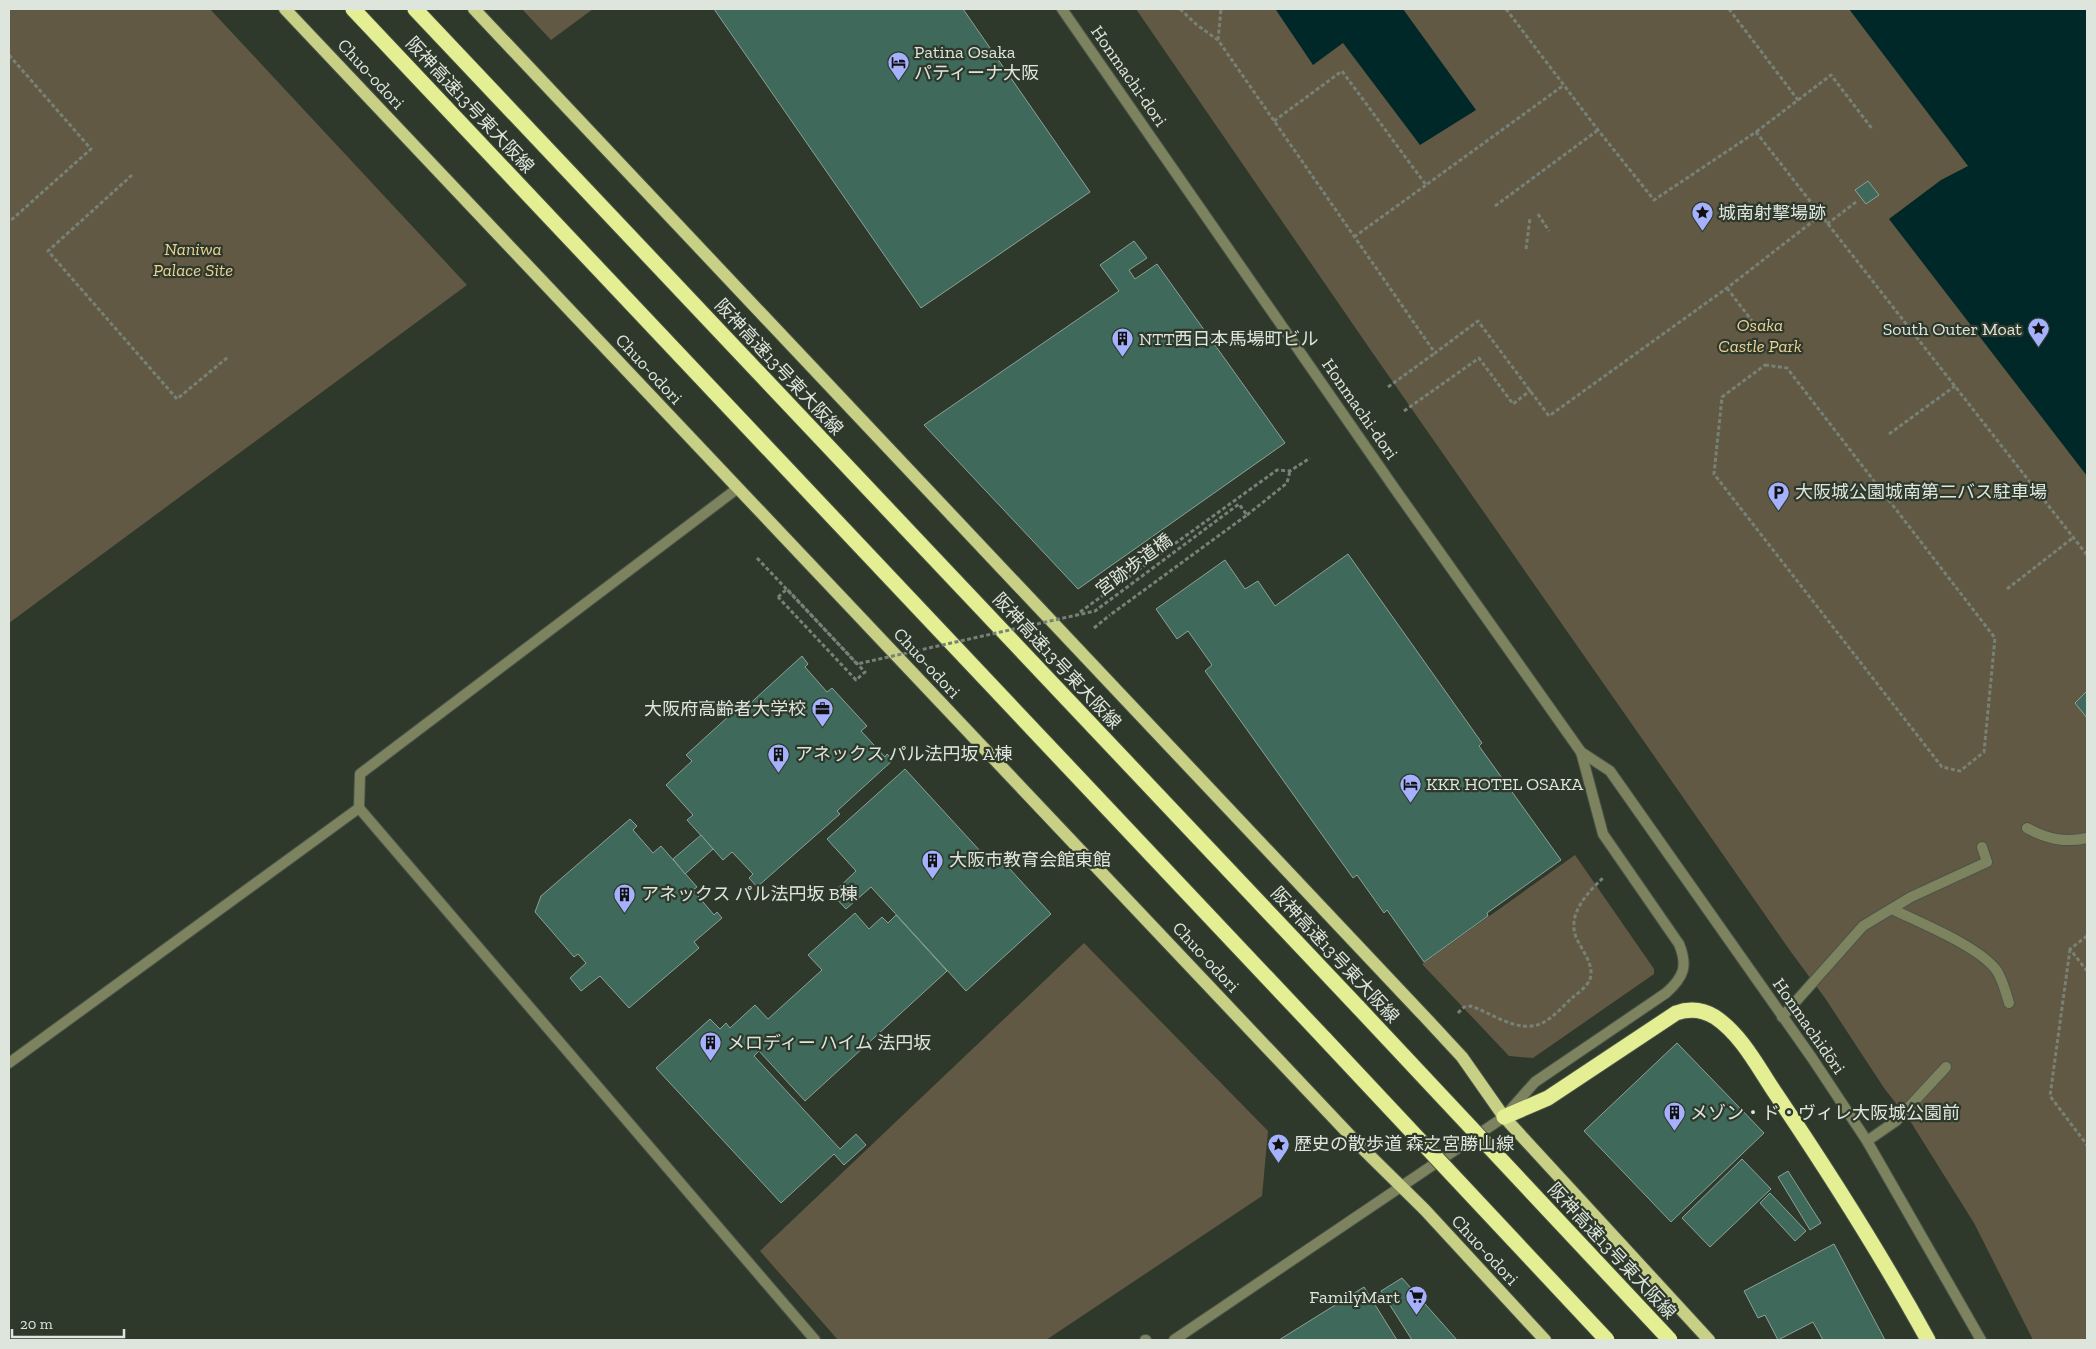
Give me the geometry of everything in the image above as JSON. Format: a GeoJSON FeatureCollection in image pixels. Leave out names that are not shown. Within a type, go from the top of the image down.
{"type":"FeatureCollection","features":[{"type":"Feature","properties":{"kind":"highway","name":"阪神高速13号東大阪線"},"geometry":{"type":"LineString","coordinates":[[353,9],[1607,1340]]}},
{"type":"Feature","properties":{"kind":"highway","name":"阪神高速13号東大阪線"},"geometry":{"type":"LineString","coordinates":[[415,9],[1670,1340]]}},
{"type":"Feature","properties":{"kind":"highway"},"geometry":{"type":"LineString","coordinates":[[1504,1116],[1548,1098],[1658,1024],[1686,1009],[1702,1011],[1716,1018],[1734,1034],[1792,1117],[1880,1255],[1928,1340]]}},
{"type":"Feature","properties":{"kind":"main road","name":"Chuo-odori"},"geometry":{"type":"LineString","coordinates":[[285,9],[1346,1132],[1401,1186],[1545,1340]]}},
{"type":"Feature","properties":{"kind":"main road"},"geometry":{"type":"LineString","coordinates":[[474,9],[1424,1016],[1462,1057],[1504,1116],[1709,1340]]}},
{"type":"Feature","properties":{"kind":"street","name":"Honmachi-dori"},"geometry":{"type":"LineString","coordinates":[[1062,9],[1395,489],[1581,752]]}},
{"type":"Feature","properties":{"kind":"street"},"geometry":{"type":"LineString","coordinates":[[738,488],[360,774],[359,808],[815,1340]]}},
{"type":"Feature","properties":{"kind":"street"},"geometry":{"type":"LineString","coordinates":[[1174,1340],[1504,1116],[1535,1082],[1666,993],[1679,980],[1684,972],[1683,954],[1679,944],[1603,834],[1581,752]]}},
{"type":"Feature","properties":{"kind":"street","name":"Honmachidōri"},"geometry":{"type":"LineString","coordinates":[[1581,752],[1610,771],[1812,1058],[1867,1141],[1981,1340]]}},
{"type":"Feature","properties":{"kind":"street"},"geometry":{"type":"LineString","coordinates":[[9,1063],[359,808]]}},
{"type":"Feature","properties":{"kind":"street"},"geometry":{"type":"LineString","coordinates":[[2027,828],[2053,840],[2076,841],[2087,838]]}},
{"type":"Feature","properties":{"kind":"street"},"geometry":{"type":"LineString","coordinates":[[1782,1017],[1863,926],[1911,896],[1986,862],[1982,848]]}},
{"type":"Feature","properties":{"kind":"street"},"geometry":{"type":"LineString","coordinates":[[1892,909],[1970,949],[1990,962],[1998,973],[2009,1003]]}},
{"type":"Feature","properties":{"kind":"street"},"geometry":{"type":"LineString","coordinates":[[1867,1141],[1896,1121],[1946,1066]]}},
{"type":"Feature","properties":{"kind":"path"},"geometry":{"type":"LineString","coordinates":[[1180,9],[1197,25],[1218,40],[1435,353]]}},
{"type":"Feature","properties":{"kind":"path"},"geometry":{"type":"LineString","coordinates":[[1218,40],[1220,9]]}},
{"type":"Feature","properties":{"kind":"path"},"geometry":{"type":"LineString","coordinates":[[1506,9],[1654,200],[1756,132],[1831,75],[1874,130]]}},
{"type":"Feature","properties":{"kind":"path"},"geometry":{"type":"LineString","coordinates":[[1730,9],[1798,100]]}},
{"type":"Feature","properties":{"kind":"path"},"geometry":{"type":"LineString","coordinates":[[9,56],[91,149],[9,222]]}},
{"type":"Feature","properties":{"kind":"path"},"geometry":{"type":"LineString","coordinates":[[1274,121],[1342,71],[1426,185]]}},
{"type":"Feature","properties":{"kind":"path"},"geometry":{"type":"LineString","coordinates":[[1354,237],[1564,85]]}},
{"type":"Feature","properties":{"kind":"path"},"geometry":{"type":"LineString","coordinates":[[1495,206],[1598,130]]}},
{"type":"Feature","properties":{"kind":"path"},"geometry":{"type":"LineString","coordinates":[[1756,132],[2087,555]]}},
{"type":"Feature","properties":{"kind":"path"},"geometry":{"type":"LineString","coordinates":[[132,175],[48,251],[177,399],[228,357]]}},
{"type":"Feature","properties":{"kind":"path"},"geometry":{"type":"LineString","coordinates":[[1827,224],[1856,202]]}},
{"type":"Feature","properties":{"kind":"path"},"geometry":{"type":"LineString","coordinates":[[1538,214],[1549,230]]}},
{"type":"Feature","properties":{"kind":"path"},"geometry":{"type":"LineString","coordinates":[[1388,387],[1478,321],[1549,416],[1727,288],[1821,215]]}},
{"type":"Feature","properties":{"kind":"path"},"geometry":{"type":"LineString","coordinates":[[1526,249],[1530,218]]}},
{"type":"Feature","properties":{"kind":"path"},"geometry":{"type":"LineString","coordinates":[[1727,288],[1752,321]]}},
{"type":"Feature","properties":{"kind":"path"},"geometry":{"type":"LineString","coordinates":[[1404,411],[1479,358],[1513,404],[1531,390]]}},
{"type":"Feature","properties":{"kind":"path"},"geometry":{"type":"LineString","coordinates":[[1765,365],[1787,368],[1995,638],[1984,752],[1960,770],[1942,767],[1714,474],[1722,397],[1765,365]]}},
{"type":"Feature","properties":{"kind":"path"},"geometry":{"type":"LineString","coordinates":[[1890,434],[1955,386]]}},
{"type":"Feature","properties":{"kind":"path"},"geometry":{"type":"LineString","coordinates":[[1080,613],[1277,470],[1290,471],[1310,458]]}},
{"type":"Feature","properties":{"kind":"path"},"geometry":{"type":"LineString","coordinates":[[1247,515],[1287,483],[1290,471]]}},
{"type":"Feature","properties":{"kind":"path","name":"宮跡歩道橋"},"geometry":{"type":"LineString","coordinates":[[757,558],[784,586],[790,593],[831,636],[838,643],[845,650],[851,658],[858,665],[865,672],[856,680],[778,597],[782,593],[787,589],[813,616],[819,623],[838,643],[844,650],[857,664],[866,662],[1095,611],[1239,504],[1247,515],[1094,628]]}},
{"type":"Feature","properties":{"kind":"path"},"geometry":{"type":"LineString","coordinates":[[2008,588],[2074,537]]}},
{"type":"Feature","properties":{"kind":"path"},"geometry":{"type":"LineString","coordinates":[[1457,1013],[1464,1007],[1471,1006],[1521,1026],[1540,1024],[1586,985],[1591,974],[1590,965],[1576,936],[1575,920],[1582,900],[1603,877]]}},
{"type":"Feature","properties":{"kind":"path"},"geometry":{"type":"LineString","coordinates":[[2087,936],[2070,949],[2050,1096],[2087,1145]]}},
{"type":"Feature","properties":{"kind":"path"},"geometry":{"type":"LineString","coordinates":[[2070,949],[2087,971]]}},
{"type":"Feature","properties":{"kind":"green space","name":"Naniwa Palace Site"},"geometry":{"type":"Polygon","coordinates":[[[9,9],[210,9],[467,285],[9,623],[9,9]]]}},
{"type":"Feature","properties":{"kind":"green space"},"geometry":{"type":"Polygon","coordinates":[[[522,9],[593,9],[551,40],[522,9]]]}},
{"type":"Feature","properties":{"kind":"green space","name":"Osaka Castle Park"},"geometry":{"type":"Polygon","coordinates":[[[1136,9],[2087,9],[2087,1340],[2033,1340],[1974,1223],[1912,1124],[1884,1088],[1825,998],[1372,352],[1136,9]]]}},
{"type":"Feature","properties":{"kind":"green space"},"geometry":{"type":"Polygon","coordinates":[[[1575,855],[1654,969],[1654,974],[1533,1058],[1509,1056],[1422,964],[1575,855]]]}},
{"type":"Feature","properties":{"kind":"green space"},"geometry":{"type":"Polygon","coordinates":[[[1084,943],[1268,1131],[1262,1196],[1046,1340],[838,1340],[760,1251],[1084,943]]]}},
{"type":"Feature","properties":{"kind":"water"},"geometry":{"type":"Polygon","coordinates":[[[1403,9],[1476,110],[1420,145],[1343,43],[1313,65],[1276,10],[1403,9]]]}},
{"type":"Feature","properties":{"kind":"water","name":"South Outer Moat"},"geometry":{"type":"Polygon","coordinates":[[[1849,9],[2087,9],[2087,476],[1889,219],[1941,180],[1968,166],[1849,9]]]}},
{"type":"Feature","properties":{"kind":"building"},"geometry":{"type":"Polygon","coordinates":[[[714,9],[963,9],[1090,192],[921,308],[714,9]]]}},
{"type":"Feature","properties":{"kind":"building"},"geometry":{"type":"Polygon","coordinates":[[[1868,181],[1879,195],[1866,204],[1855,190],[1868,181]]]}},
{"type":"Feature","properties":{"kind":"building","name":"NTT西日本馬場町ビル"},"geometry":{"type":"Polygon","coordinates":[[[1134,241],[1147,258],[1129,270],[1135,279],[1157,264],[1285,443],[1078,589],[924,425],[1119,291],[1100,265],[1134,241]]]}},
{"type":"Feature","properties":{"kind":"building","name":"KKR HOTEL OSAKA"},"geometry":{"type":"Polygon","coordinates":[[[1348,554],[1482,743],[1479,746],[1561,860],[1487,913],[1488,916],[1424,962],[1387,910],[1384,913],[1357,875],[1353,878],[1205,671],[1212,665],[1188,631],[1177,639],[1156,609],[1225,560],[1245,589],[1258,581],[1275,606],[1348,554]]]}},
{"type":"Feature","properties":{"kind":"building","name":"アネックス パル法円坂 A棟"},"geometry":{"type":"Polygon","coordinates":[[[802,656],[808,664],[805,667],[827,692],[832,688],[867,726],[861,731],[885,757],[887,754],[893,760],[837,811],[840,814],[757,887],[749,878],[753,874],[732,852],[723,860],[687,820],[693,815],[666,785],[692,761],[686,755],[741,705],[744,709],[802,656]]]}},
{"type":"Feature","properties":{"kind":"building"},"geometry":{"type":"Polygon","coordinates":[[[2087,691],[2087,718],[2075,703],[2087,691]]]}},
{"type":"Feature","properties":{"kind":"building","name":"大阪市教育会館東館"},"geometry":{"type":"Polygon","coordinates":[[[905,769],[992,864],[1008,867],[1051,914],[966,991],[871,887],[846,909],[832,894],[856,871],[827,839],[905,769]]]}},
{"type":"Feature","properties":{"kind":"building","name":"アネックス パル法円坂 B棟"},"geometry":{"type":"Polygon","coordinates":[[[630,819],[637,826],[633,830],[653,853],[661,846],[697,887],[693,890],[714,915],[717,912],[722,918],[694,942],[699,948],[629,1008],[600,976],[581,991],[570,978],[586,963],[578,954],[574,957],[535,912],[541,896],[630,819]]]}},
{"type":"Feature","properties":{"kind":"building"},"geometry":{"type":"Polygon","coordinates":[[[701,835],[713,849],[685,874],[673,859],[701,835]]]}},
{"type":"Feature","properties":{"kind":"building","name":"メロディー ハイム 法円坂"},"geometry":{"type":"Polygon","coordinates":[[[855,913],[869,929],[882,917],[888,923],[896,915],[947,971],[805,1101],[759,1051],[754,1056],[840,1149],[856,1134],[866,1145],[844,1165],[834,1154],[781,1203],[656,1068],[710,1019],[720,1029],[726,1023],[730,1028],[755,1005],[768,1019],[822,970],[808,955],[855,913]]]}},
{"type":"Feature","properties":{"kind":"building","name":"メゾン・ド・ヴィレ大阪城公園前"},"geometry":{"type":"Polygon","coordinates":[[[1677,1043],[1764,1133],[1671,1222],[1584,1131],[1677,1043]]]}},
{"type":"Feature","properties":{"kind":"building"},"geometry":{"type":"Polygon","coordinates":[[[1742,1159],[1771,1189],[1710,1247],[1682,1218],[1742,1159]]]}},
{"type":"Feature","properties":{"kind":"building"},"geometry":{"type":"Polygon","coordinates":[[[1788,1171],[1821,1223],[1810,1230],[1778,1177],[1788,1171]]]}},
{"type":"Feature","properties":{"kind":"building"},"geometry":{"type":"Polygon","coordinates":[[[1770,1193],[1806,1231],[1795,1241],[1760,1203],[1770,1193]]]}},
{"type":"Feature","properties":{"kind":"building"},"geometry":{"type":"Polygon","coordinates":[[[1834,1244],[1885,1340],[1823,1340],[1813,1322],[1778,1340],[1765,1315],[1758,1318],[1744,1291],[1834,1244]]]}},
{"type":"Feature","properties":{"kind":"building","name":"FamilyMart"},"geometry":{"type":"Polygon","coordinates":[[[1402,1278],[1457,1340],[1412,1340],[1381,1291],[1402,1278]]]}},
{"type":"Feature","properties":{"kind":"building"},"geometry":{"type":"Polygon","coordinates":[[[1364,1287],[1397,1340],[1279,1340],[1364,1287]]]}},
{"type":"Feature","properties":{"kind":"place","name":"Patina Osaka パティーナ大阪"},"geometry":{"type":"Point","coordinates":[898,81]}},
{"type":"Feature","properties":{"kind":"place","name":"城南射撃場跡"},"geometry":{"type":"Point","coordinates":[1702,232]}},
{"type":"Feature","properties":{"kind":"place","name":"South Outer Moat"},"geometry":{"type":"Point","coordinates":[2038,348]}},
{"type":"Feature","properties":{"kind":"place","name":"NTT西日本馬場町ビル"},"geometry":{"type":"Point","coordinates":[1123,358]}},
{"type":"Feature","properties":{"kind":"place","name":"大阪城公園城南第二バス駐車場"},"geometry":{"type":"Point","coordinates":[1779,511]}},
{"type":"Feature","properties":{"kind":"place","name":"大阪府高齢者大学校"},"geometry":{"type":"Point","coordinates":[822,728]}},
{"type":"Feature","properties":{"kind":"place","name":"アネックス パル法円坂 A棟"},"geometry":{"type":"Point","coordinates":[779,773]}},
{"type":"Feature","properties":{"kind":"place","name":"KKR HOTEL OSAKA"},"geometry":{"type":"Point","coordinates":[1410,803]}},
{"type":"Feature","properties":{"kind":"place","name":"大阪市教育会館東館"},"geometry":{"type":"Point","coordinates":[933,879]}},
{"type":"Feature","properties":{"kind":"place","name":"アネックス パル法円坂 B棟"},"geometry":{"type":"Point","coordinates":[625,913]}},
{"type":"Feature","properties":{"kind":"place","name":"メロディー ハイム 法円坂"},"geometry":{"type":"Point","coordinates":[711,1062]}},
{"type":"Feature","properties":{"kind":"place","name":"メゾン・ド・ヴィレ大阪城公園前"},"geometry":{"type":"Point","coordinates":[1674,1132]}},
{"type":"Feature","properties":{"kind":"place","name":"歴史の散歩道 森之宮勝山線"},"geometry":{"type":"Point","coordinates":[1278,1163]}},
{"type":"Feature","properties":{"kind":"place","name":"FamilyMart"},"geometry":{"type":"Point","coordinates":[1416,1316]}}]}
